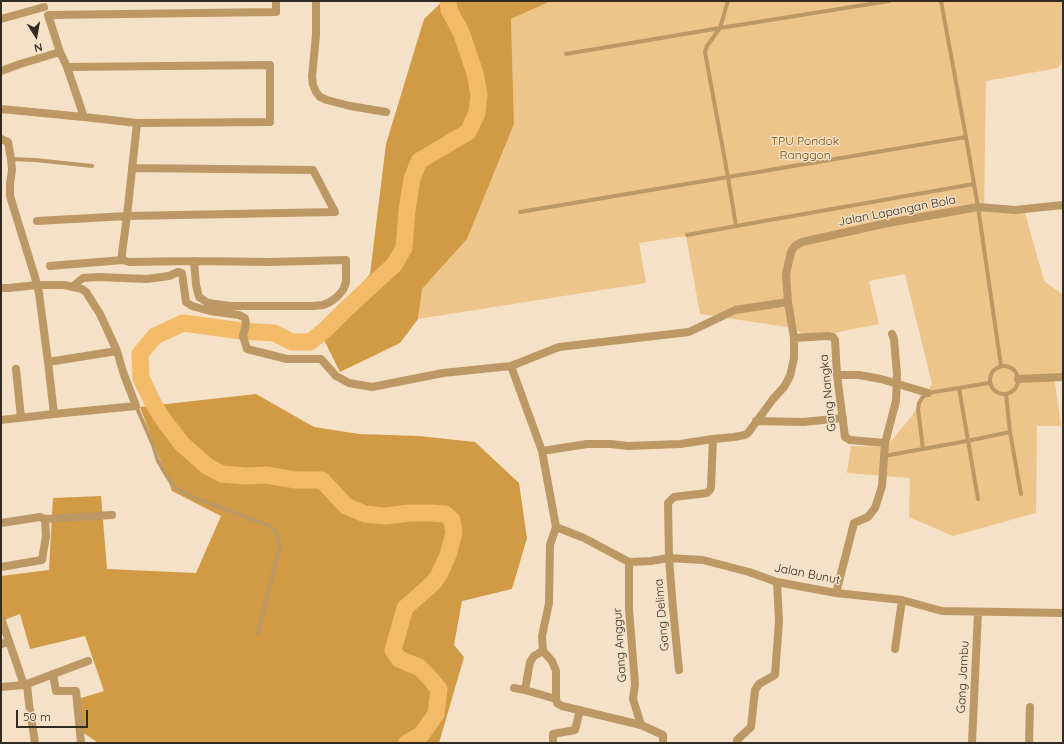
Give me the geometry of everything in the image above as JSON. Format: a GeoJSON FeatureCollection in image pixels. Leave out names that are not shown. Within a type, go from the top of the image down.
{"type":"FeatureCollection","features":[{"type":"Feature","properties":{"kind":"street"},"geometry":{"type":"LineString","coordinates":[[48,16],[276,12],[276,1]]}},
{"type":"Feature","properties":{"kind":"street"},"geometry":{"type":"LineString","coordinates":[[316,1],[316,35],[312,85],[316,92],[320,97],[327,100],[350,106],[386,112]]}},
{"type":"Feature","properties":{"kind":"street"},"geometry":{"type":"LineString","coordinates":[[1,19],[43,4],[84,117]]}},
{"type":"Feature","properties":{"kind":"street"},"geometry":{"type":"LineString","coordinates":[[1,71],[60,52]]}},
{"type":"Feature","properties":{"kind":"street"},"geometry":{"type":"LineString","coordinates":[[1,109],[137,123],[270,122],[270,65],[67,67]]}},
{"type":"Feature","properties":{"kind":"street"},"geometry":{"type":"LineString","coordinates":[[123,260],[122,253],[137,123]]}},
{"type":"Feature","properties":{"kind":"street"},"geometry":{"type":"LineString","coordinates":[[1,139],[8,142],[12,170],[10,196],[39,293],[54,414]]}},
{"type":"Feature","properties":{"kind":"street"},"geometry":{"type":"LineString","coordinates":[[37,221],[127,216],[335,212],[313,170],[132,168]]}},
{"type":"Feature","properties":{"kind":"street","name":"Jalan Lapangan Bola"},"geometry":{"type":"LineString","coordinates":[[788,302],[786,274],[790,252],[802,242],[883,224],[978,208],[1015,210],[1063,205]]}},
{"type":"Feature","properties":{"kind":"street"},"geometry":{"type":"LineString","coordinates":[[50,266],[123,260],[129,262],[194,262],[270,262],[346,260],[346,282],[343,290],[337,297],[323,305],[222,305],[208,303],[199,297],[196,285],[194,262]]}},
{"type":"Feature","properties":{"kind":"street"},"geometry":{"type":"LineString","coordinates":[[73,286],[83,278],[98,277],[147,279],[169,276],[178,272],[182,273],[186,302],[198,308],[239,315],[245,318],[246,324],[243,336],[247,349],[287,359],[321,359],[336,376],[349,384],[372,387],[443,373],[511,366],[559,347],[689,332],[735,310],[788,302],[794,338],[794,358],[790,376],[784,387],[745,435],[680,444],[628,446],[587,444],[542,451]]}},
{"type":"Feature","properties":{"kind":"street"},"geometry":{"type":"LineString","coordinates":[[1,288],[64,284],[82,289],[86,292],[100,314],[117,351],[136,406],[1,420]]}},
{"type":"Feature","properties":{"kind":"street"},"geometry":{"type":"LineString","coordinates":[[836,593],[854,522],[868,517],[875,508],[882,486],[885,443],[896,401],[896,357],[892,334]]}},
{"type":"Feature","properties":{"kind":"street","name":"Gang Nangka"},"geometry":{"type":"LineString","coordinates":[[794,338],[827,336],[832,337],[835,340],[837,375],[845,437],[847,439],[885,443]]}},
{"type":"Feature","properties":{"kind":"street"},"geometry":{"type":"LineString","coordinates":[[48,362],[117,351]]}},
{"type":"Feature","properties":{"kind":"street"},"geometry":{"type":"LineString","coordinates":[[511,366],[542,451],[556,527],[550,545],[549,603],[542,636],[543,651],[552,661],[556,671],[557,704],[641,725],[663,735],[663,743]]}},
{"type":"Feature","properties":{"kind":"street"},"geometry":{"type":"LineString","coordinates":[[16,369],[21,418]]}},
{"type":"Feature","properties":{"kind":"street"},"geometry":{"type":"LineString","coordinates":[[837,375],[859,375],[881,379],[928,393]]}},
{"type":"Feature","properties":{"kind":"street"},"geometry":{"type":"LineString","coordinates":[[1018,379],[1063,377]]}},
{"type":"Feature","properties":{"kind":"street"},"geometry":{"type":"LineString","coordinates":[[756,422],[803,422],[843,418]]}},
{"type":"Feature","properties":{"kind":"street","name":"Gang Delima"},"geometry":{"type":"LineString","coordinates":[[680,670],[669,558],[668,503],[674,497],[702,494],[707,493],[710,490],[713,439]]}},
{"type":"Feature","properties":{"kind":"street"},"geometry":{"type":"LineString","coordinates":[[1,523],[40,517],[44,519],[112,515]]}},
{"type":"Feature","properties":{"kind":"street"},"geometry":{"type":"LineString","coordinates":[[1,567],[42,560],[46,536],[44,519]]}},
{"type":"Feature","properties":{"kind":"street"},"geometry":{"type":"LineString","coordinates":[[556,527],[584,538],[629,562]]}},
{"type":"Feature","properties":{"kind":"street","name":"Jalan Bunut"},"geometry":{"type":"LineString","coordinates":[[629,562],[669,558],[702,560],[749,572],[777,582],[836,593],[902,600],[942,611],[1063,613]]}},
{"type":"Feature","properties":{"kind":"street","name":"Gang Anggur"},"geometry":{"type":"LineString","coordinates":[[629,562],[629,609],[636,684],[633,699],[641,725]]}},
{"type":"Feature","properties":{"kind":"street"},"geometry":{"type":"LineString","coordinates":[[737,743],[737,740],[751,727],[755,690],[759,684],[774,675],[779,621],[777,582]]}},
{"type":"Feature","properties":{"kind":"street"},"geometry":{"type":"LineString","coordinates":[[895,650],[902,600]]}},
{"type":"Feature","properties":{"kind":"street","name":"Gang Jambu"},"geometry":{"type":"LineString","coordinates":[[972,743],[978,612]]}},
{"type":"Feature","properties":{"kind":"street"},"geometry":{"type":"LineString","coordinates":[[1,618],[5,643],[25,684],[35,743]]}},
{"type":"Feature","properties":{"kind":"street"},"geometry":{"type":"LineString","coordinates":[[525,690],[530,662],[534,656],[543,651]]}},
{"type":"Feature","properties":{"kind":"street"},"geometry":{"type":"LineString","coordinates":[[1,687],[25,684],[88,661]]}},
{"type":"Feature","properties":{"kind":"street"},"geometry":{"type":"LineString","coordinates":[[53,674],[56,691],[76,691],[81,743]]}},
{"type":"Feature","properties":{"kind":"street"},"geometry":{"type":"LineString","coordinates":[[514,688],[556,699]]}},
{"type":"Feature","properties":{"kind":"street"},"geometry":{"type":"LineString","coordinates":[[1029,743],[1030,707]]}},
{"type":"Feature","properties":{"kind":"street"},"geometry":{"type":"LineString","coordinates":[[553,743],[553,734],[574,730],[580,710]]}},
{"type":"Feature","properties":{"kind":"lane"},"geometry":{"type":"LineString","coordinates":[[728,1],[720,28],[707,46],[705,52],[736,226]]}},
{"type":"Feature","properties":{"kind":"lane"},"geometry":{"type":"LineString","coordinates":[[566,54],[889,1]]}},
{"type":"Feature","properties":{"kind":"lane"},"geometry":{"type":"LineString","coordinates":[[942,1],[978,208],[1001,366]]}},
{"type":"Feature","properties":{"kind":"lane"},"geometry":{"type":"LineString","coordinates":[[520,212],[966,138]]}},
{"type":"Feature","properties":{"kind":"lane"},"geometry":{"type":"LineString","coordinates":[[11,159],[92,166]]}},
{"type":"Feature","properties":{"kind":"lane"},"geometry":{"type":"LineString","coordinates":[[687,235],[974,184]]}},
{"type":"Feature","properties":{"kind":"lane"},"geometry":{"type":"LineString","coordinates":[[1001,366],[1009,366],[1016,371],[1018,379],[1017,386],[1012,392],[1006,394],[995,392],[989,383],[990,375],[994,369],[1001,366]]}},
{"type":"Feature","properties":{"kind":"lane"},"geometry":{"type":"LineString","coordinates":[[923,449],[918,403],[928,393],[989,383]]}},
{"type":"Feature","properties":{"kind":"lane"},"geometry":{"type":"LineString","coordinates":[[959,388],[978,499]]}},
{"type":"Feature","properties":{"kind":"lane"},"geometry":{"type":"LineString","coordinates":[[1006,394],[1010,432],[1021,494]]}},
{"type":"Feature","properties":{"kind":"lane"},"geometry":{"type":"LineString","coordinates":[[136,406],[153,445],[158,461],[176,488],[190,496],[270,526],[277,534],[280,546],[258,633]]}},
{"type":"Feature","properties":{"kind":"lane"},"geometry":{"type":"LineString","coordinates":[[884,456],[1010,432]]}},
{"type":"Feature","properties":{"kind":"green space","name":"TPU Pondok Ranggon"},"geometry":{"type":"Polygon","coordinates":[[[551,1],[1063,1],[1063,60],[1058,68],[986,81],[984,210],[1025,213],[1044,281],[1063,295],[1063,373],[1054,376],[1061,426],[1037,426],[1036,513],[953,536],[909,517],[910,478],[847,473],[851,446],[886,447],[912,416],[932,384],[905,274],[869,281],[879,324],[808,338],[794,328],[700,314],[686,236],[639,243],[646,283],[418,319],[422,289],[467,239],[514,124],[511,19],[551,1]]]}},
{"type":"Feature","properties":{"kind":"shaded area"},"geometry":{"type":"Polygon","coordinates":[[[443,1],[551,1],[511,19],[514,124],[467,239],[422,289],[418,319],[400,343],[340,372],[320,332],[370,274],[386,144],[424,19],[443,1]]]}},
{"type":"Feature","properties":{"kind":"shaded area"},"geometry":{"type":"Polygon","coordinates":[[[256,394],[314,427],[359,434],[419,436],[475,442],[519,483],[527,538],[512,589],[462,601],[454,645],[464,657],[439,743],[98,743],[81,731],[78,699],[104,691],[85,636],[30,649],[20,614],[1,621],[1,576],[49,570],[53,498],[101,496],[107,569],[196,573],[221,516],[172,491],[140,407],[256,394]]]}},
{"type":"Feature","properties":{"kind":"waterway"},"geometry":{"type":"LineString","coordinates":[[407,743],[421,735],[436,714],[439,689],[419,667],[399,659],[393,650],[405,608],[433,583],[439,575],[448,555],[454,533],[452,520],[445,514],[432,513],[410,513],[385,516],[365,514],[346,506],[322,480],[296,480],[266,475],[246,476],[222,474],[207,466],[182,444],[165,422],[154,405],[141,378],[140,354],[155,336],[183,323],[242,331],[274,333],[292,342],[310,342],[326,329],[394,265],[404,248],[407,210],[412,179],[419,161],[468,132],[477,113],[479,95],[475,73],[461,32],[449,10],[448,1]]}}]}
